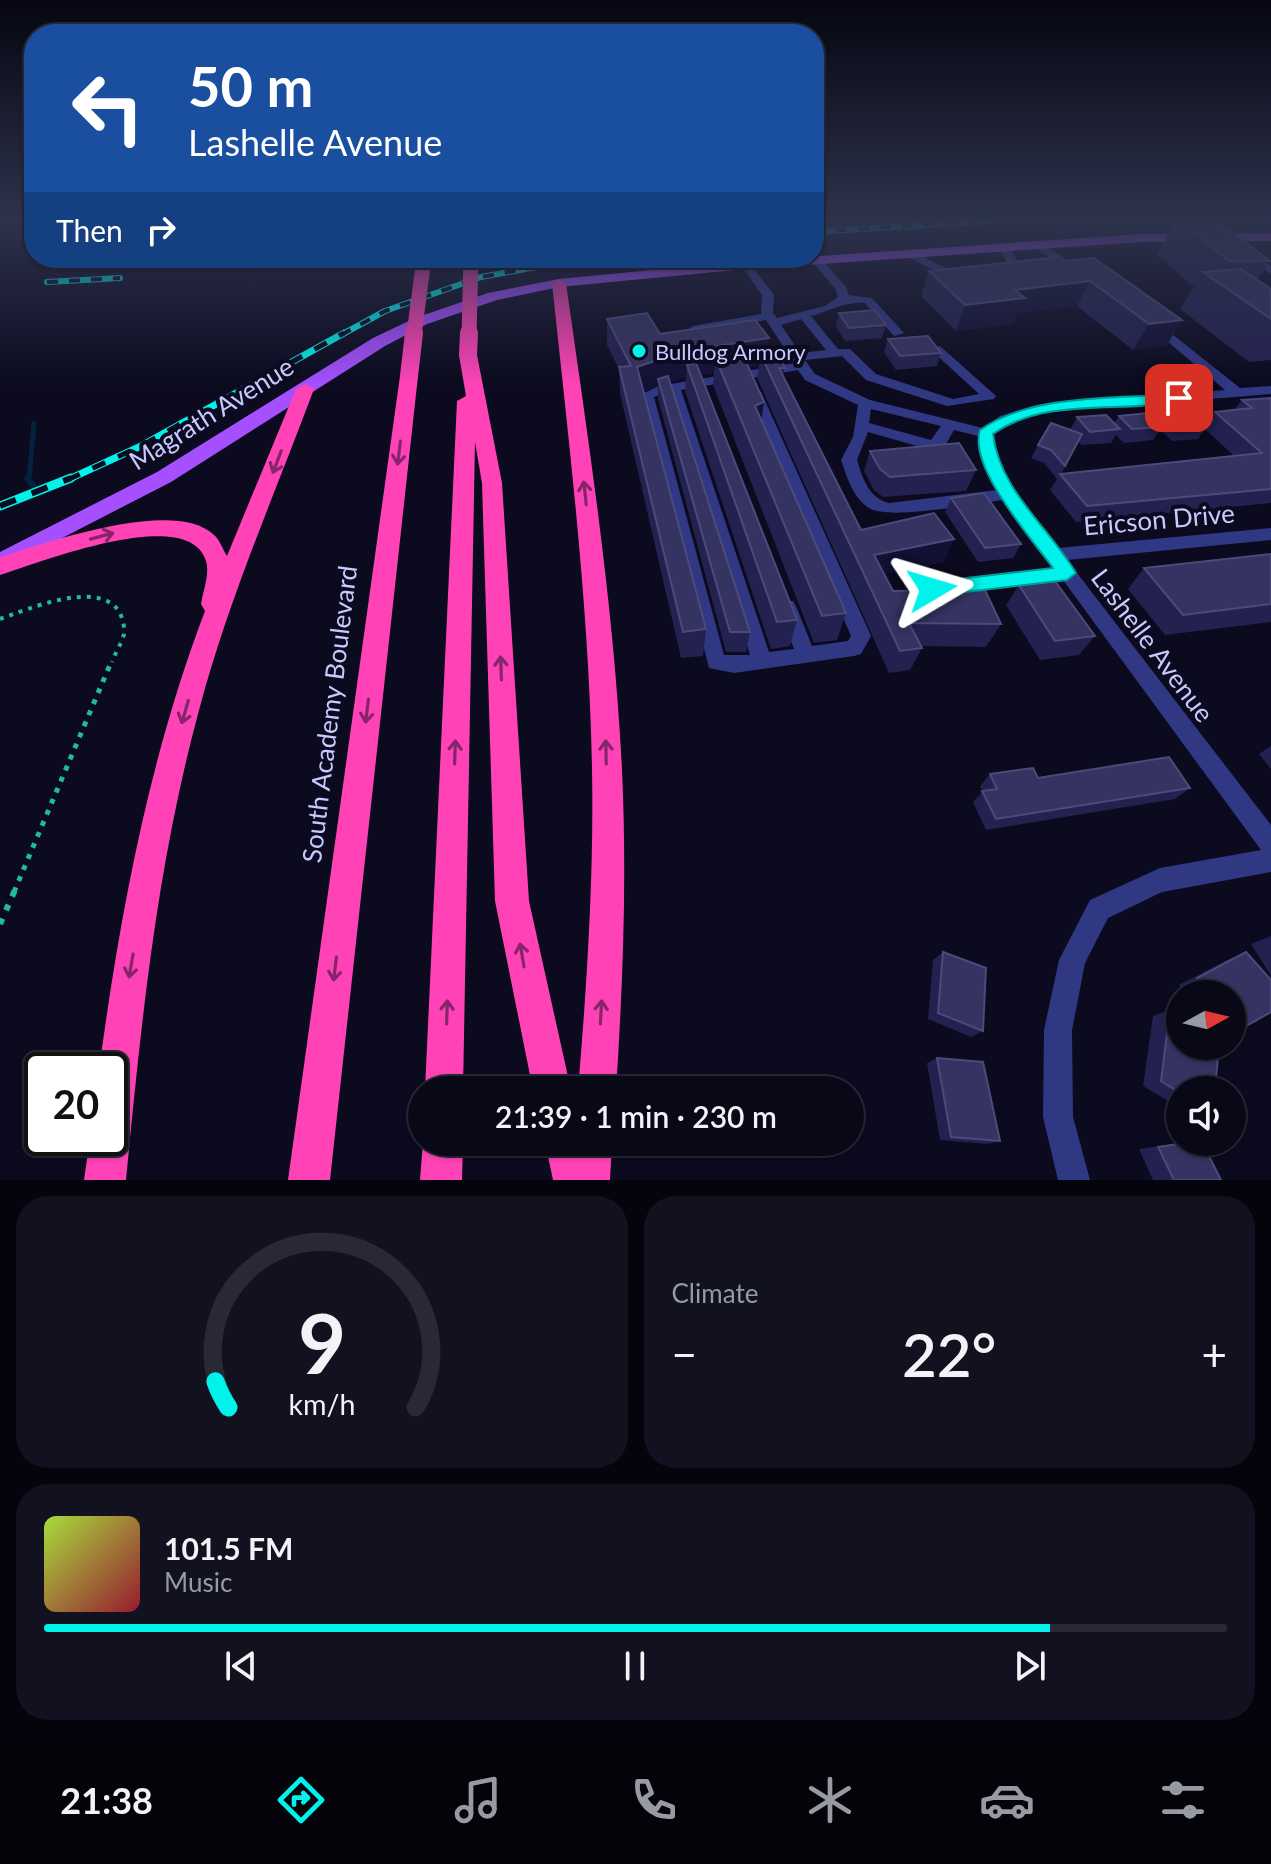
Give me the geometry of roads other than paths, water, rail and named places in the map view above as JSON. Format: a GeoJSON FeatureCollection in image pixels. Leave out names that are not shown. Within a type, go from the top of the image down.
{"type":"FeatureCollection","features":[{"type":"Feature","properties":{"kind":"highway","name":"South Academy Boulevard"},"geometry":{"type":"LineString","coordinates":[[309,1180],[422,274]]}},
{"type":"Feature","properties":{"kind":"highway"},"geometry":{"type":"LineString","coordinates":[[444,1076],[471,274]]}},
{"type":"Feature","properties":{"kind":"highway"},"geometry":{"type":"LineString","coordinates":[[559,283],[597,603],[606,724],[608,853],[598,1076]]}},
{"type":"Feature","properties":{"kind":"highway"},"geometry":{"type":"LineString","coordinates":[[468,355],[492,483],[512,901],[548,1074]]}},
{"type":"Feature","properties":{"kind":"highway"},"geometry":{"type":"LineString","coordinates":[[105,1180],[126,992],[158,815],[185,711],[209,638],[305,389]]}},
{"type":"Feature","properties":{"kind":"highway"},"geometry":{"type":"LineString","coordinates":[[0,564],[137,529],[165,527],[194,532],[208,543],[218,561],[209,638]]}},
{"type":"Feature","properties":{"kind":"highway"},"geometry":{"type":"LineString","coordinates":[[441,1180],[442,1156]]}},
{"type":"Feature","properties":{"kind":"highway"},"geometry":{"type":"LineString","coordinates":[[568,1156],[574,1180]]}},
{"type":"Feature","properties":{"kind":"highway"},"geometry":{"type":"LineString","coordinates":[[589,1180],[591,1156]]}},
{"type":"Feature","properties":{"kind":"main road","name":"Magrath Avenue"},"geometry":{"type":"LineString","coordinates":[[0,564],[164,477],[379,342],[451,310],[493,296],[559,283],[652,274]]}},
{"type":"Feature","properties":{"kind":"street"},"geometry":{"type":"LineString","coordinates":[[753,274],[768,295],[770,325],[810,377],[865,403],[985,433],[1005,419],[1036,409],[1271,390]]}},
{"type":"Feature","properties":{"kind":"street"},"geometry":{"type":"LineString","coordinates":[[829,274],[842,289],[844,298]]}},
{"type":"Feature","properties":{"kind":"street"},"geometry":{"type":"LineString","coordinates":[[946,274],[973,283]]}},
{"type":"Feature","properties":{"kind":"street"},"geometry":{"type":"LineString","coordinates":[[998,280],[1017,274]]}},
{"type":"Feature","properties":{"kind":"street"},"geometry":{"type":"LineString","coordinates":[[685,332],[770,325],[829,308],[844,298],[868,300],[898,333]]}},
{"type":"Feature","properties":{"kind":"street"},"geometry":{"type":"LineString","coordinates":[[1137,311],[1237,393]]}},
{"type":"Feature","properties":{"kind":"street"},"geometry":{"type":"LineString","coordinates":[[804,315],[835,353]]}},
{"type":"Feature","properties":{"kind":"street"},"geometry":{"type":"LineString","coordinates":[[936,349],[989,396],[1020,414]]}},
{"type":"Feature","properties":{"kind":"street"},"geometry":{"type":"LineString","coordinates":[[746,375],[861,636],[854,648],[734,665],[716,662],[647,395],[674,388],[704,390],[746,375],[845,352],[871,377],[952,403],[989,396]]}},
{"type":"Feature","properties":{"kind":"street"},"geometry":{"type":"LineString","coordinates":[[674,388],[762,661]]}},
{"type":"Feature","properties":{"kind":"street"},"geometry":{"type":"LineString","coordinates":[[865,403],[849,460],[867,500],[877,507],[889,509],[1008,494]]}},
{"type":"Feature","properties":{"kind":"street"},"geometry":{"type":"LineString","coordinates":[[861,425],[931,445],[940,443],[949,424]]}},
{"type":"Feature","properties":{"kind":"street","name":"Lashelle Avenue"},"geometry":{"type":"LineString","coordinates":[[985,433],[988,455],[1008,494],[1271,844]]}},
{"type":"Feature","properties":{"kind":"street","name":"Ericson Drive"},"geometry":{"type":"LineString","coordinates":[[1053,555],[1271,534]]}},
{"type":"Feature","properties":{"kind":"street"},"geometry":{"type":"LineString","coordinates":[[932,589],[1067,573]]}},
{"type":"Feature","properties":{"kind":"street"},"geometry":{"type":"LineString","coordinates":[[778,583],[806,655]]}},
{"type":"Feature","properties":{"kind":"street"},"geometry":{"type":"LineString","coordinates":[[1074,1180],[1058,1117],[1058,1030],[1072,960],[1099,909],[1160,880],[1271,860]]}},
{"type":"Feature","properties":{"kind":"waterway"},"geometry":{"type":"LineString","coordinates":[[29,480],[34,423]]}},
{"type":"Feature","properties":{"kind":"waterway"},"geometry":{"type":"LineString","coordinates":[[27,478],[33,485]]}},
{"type":"Feature","properties":{"kind":"railway"},"geometry":{"type":"LineString","coordinates":[[341,335],[385,311],[497,274]]}},
{"type":"Feature","properties":{"kind":"railway"},"geometry":{"type":"LineString","coordinates":[[47,282],[120,278]]}},
{"type":"Feature","properties":{"kind":"railway"},"geometry":{"type":"LineString","coordinates":[[67,480],[139,447],[344,333]]}},
{"type":"Feature","properties":{"kind":"railway"},"geometry":{"type":"LineString","coordinates":[[0,506],[71,478]]}},
{"type":"Feature","properties":{"kind":"place","name":"Bulldog Armory"},"geometry":{"type":"Point","coordinates":[639,351]}}]}
